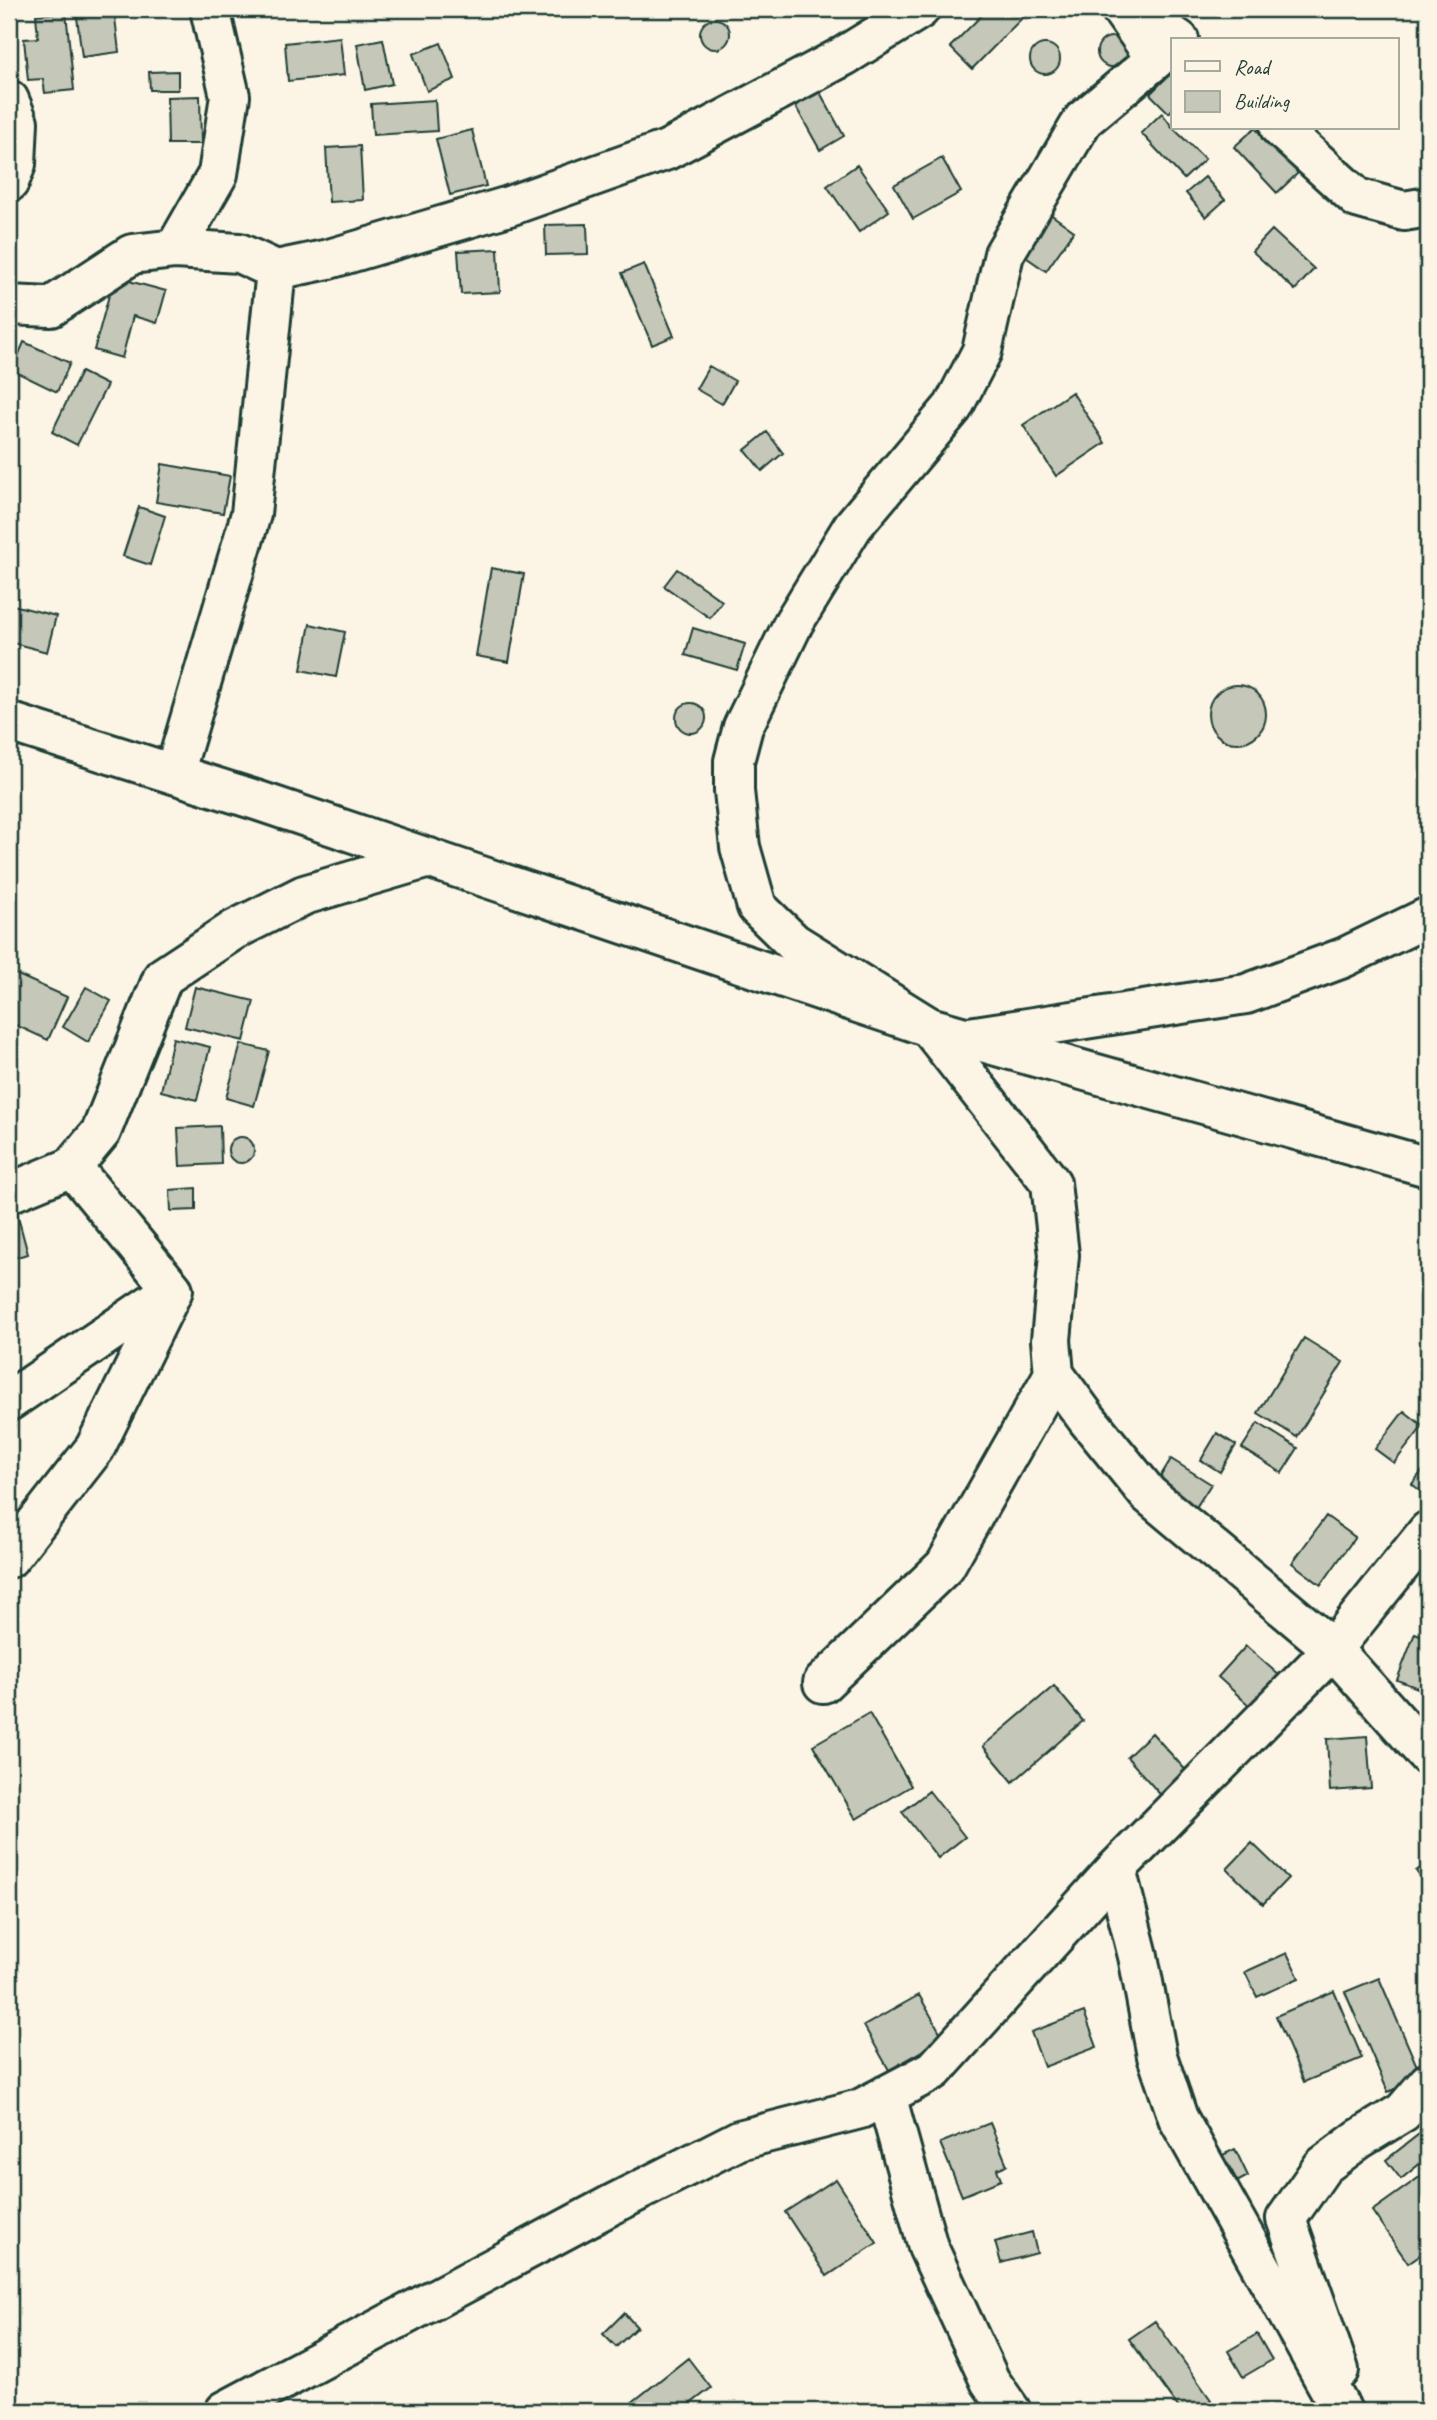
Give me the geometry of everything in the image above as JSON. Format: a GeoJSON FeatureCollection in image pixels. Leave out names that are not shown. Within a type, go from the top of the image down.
{"type":"FeatureCollection","features":[{"type":"Feature","properties":{"kind":"street"},"geometry":{"type":"LineString","coordinates":[[175,249],[218,174],[230,96],[210,9]]}},
{"type":"Feature","properties":{"kind":"street"},"geometry":{"type":"LineString","coordinates":[[9,305],[51,307],[132,254],[175,249],[239,253],[276,270],[329,259],[509,206],[667,149],[844,57],[920,9]]}},
{"type":"Feature","properties":{"kind":"street"},"geometry":{"type":"LineString","coordinates":[[1121,9],[1156,60],[1083,120],[1004,254],[982,351],[953,407],[846,537],[794,622],[743,727],[734,761],[740,847],[757,907],[793,943],[929,1027],[1051,1183],[1059,1255],[1051,1340],[1054,1374],[1148,1494],[1333,1649],[1428,1756]]}},
{"type":"Feature","properties":{"kind":"street"},"geometry":{"type":"LineString","coordinates":[[1134,9],[1176,38]]}},
{"type":"Feature","properties":{"kind":"street"},"geometry":{"type":"LineString","coordinates":[[9,100],[18,122],[16,164],[9,182]]}},
{"type":"Feature","properties":{"kind":"street"},"geometry":{"type":"LineString","coordinates":[[1282,130],[1357,198],[1405,211],[1428,207]]}},
{"type":"Feature","properties":{"kind":"street"},"geometry":{"type":"LineString","coordinates":[[174,774],[251,514],[276,270]]}},
{"type":"Feature","properties":{"kind":"street"},"geometry":{"type":"LineString","coordinates":[[9,722],[429,858],[929,1027],[1428,1167]]}},
{"type":"Feature","properties":{"kind":"street"},"geometry":{"type":"LineString","coordinates":[[9,1193],[72,1167],[101,1132],[163,977],[234,930],[304,895],[429,858]]}},
{"type":"Feature","properties":{"kind":"street"},"geometry":{"type":"LineString","coordinates":[[969,1037],[1246,994],[1343,958],[1428,916]]}},
{"type":"Feature","properties":{"kind":"street"},"geometry":{"type":"LineString","coordinates":[[72,1167],[173,1290]]}},
{"type":"Feature","properties":{"kind":"street"},"geometry":{"type":"LineString","coordinates":[[9,1401],[173,1290]]}},
{"type":"Feature","properties":{"kind":"street"},"geometry":{"type":"LineString","coordinates":[[9,1559],[95,1448],[173,1290]]}},
{"type":"Feature","properties":{"kind":"street"},"geometry":{"type":"LineString","coordinates":[[823,1683],[945,1566],[1054,1374]]}},
{"type":"Feature","properties":{"kind":"street"},"geometry":{"type":"LineString","coordinates":[[225,2411],[611,2205],[739,2140],[860,2109],[934,2070],[1116,1869],[1333,1649],[1428,1531]]}},
{"type":"Feature","properties":{"kind":"street"},"geometry":{"type":"LineString","coordinates":[[1116,1869],[1138,1956],[1157,2056],[1178,2118],[1342,2411]]}},
{"type":"Feature","properties":{"kind":"street"},"geometry":{"type":"LineString","coordinates":[[1250,2246],[1286,2219],[1323,2166],[1359,2139],[1403,2112],[1428,2083]]}},
{"type":"Feature","properties":{"kind":"street"},"geometry":{"type":"LineString","coordinates":[[886,2095],[928,2247],[990,2381],[1011,2411]]}},
{"type":"Feature","properties":{"kind":"street"},"geometry":{"type":"LineString","coordinates":[[1286,2219],[1354,2411]]}},
{"type":"Feature","properties":{"kind":"building"},"geometry":{"type":"Polygon","coordinates":[[[76,9],[114,9],[119,52],[82,57],[76,9]]]}},
{"type":"Feature","properties":{"kind":"building"},"geometry":{"type":"Polygon","coordinates":[[[988,9],[1019,9],[1025,15],[972,69],[950,47],[988,9]]]}},
{"type":"Feature","properties":{"kind":"building"},"geometry":{"type":"Polygon","coordinates":[[[66,12],[74,90],[45,93],[43,79],[28,80],[24,39],[38,38],[36,15],[66,12]]]}},
{"type":"Feature","properties":{"kind":"building"},"geometry":{"type":"Polygon","coordinates":[[[715,19],[721,20],[729,28],[729,40],[721,48],[715,49],[709,48],[701,40],[700,34],[701,28],[709,20],[715,19]]]}},
{"type":"Feature","properties":{"kind":"building"},"geometry":{"type":"Polygon","coordinates":[[[340,37],[344,75],[288,81],[285,43],[340,37]]]}},
{"type":"Feature","properties":{"kind":"building"},"geometry":{"type":"Polygon","coordinates":[[[1112,37],[1122,42],[1127,52],[1122,62],[1112,67],[1102,62],[1097,52],[1102,42],[1112,37]]]}},
{"type":"Feature","properties":{"kind":"building"},"geometry":{"type":"Polygon","coordinates":[[[383,39],[392,84],[365,90],[357,44],[383,39]]]}},
{"type":"Feature","properties":{"kind":"building"},"geometry":{"type":"Polygon","coordinates":[[[441,43],[455,79],[427,91],[413,54],[441,43]]]}},
{"type":"Feature","properties":{"kind":"building"},"geometry":{"type":"Polygon","coordinates":[[[1045,44],[1051,45],[1059,53],[1059,65],[1051,73],[1045,74],[1039,73],[1031,65],[1030,59],[1031,53],[1039,45],[1045,44]]]}},
{"type":"Feature","properties":{"kind":"building"},"geometry":{"type":"Polygon","coordinates":[[[178,71],[178,90],[150,90],[149,72],[178,71]]]}},
{"type":"Feature","properties":{"kind":"building"},"geometry":{"type":"Polygon","coordinates":[[[1171,73],[1169,113],[1150,94],[1171,73]]]}},
{"type":"Feature","properties":{"kind":"building"},"geometry":{"type":"Polygon","coordinates":[[[817,87],[844,136],[820,150],[792,100],[817,87]]]}},
{"type":"Feature","properties":{"kind":"building"},"geometry":{"type":"Polygon","coordinates":[[[200,96],[201,144],[168,144],[167,97],[200,96]]]}},
{"type":"Feature","properties":{"kind":"building"},"geometry":{"type":"Polygon","coordinates":[[[435,100],[437,131],[373,135],[371,104],[435,100]]]}},
{"type":"Feature","properties":{"kind":"building"},"geometry":{"type":"Polygon","coordinates":[[[1162,113],[1171,125],[1171,130],[1175,130],[1205,159],[1184,179],[1141,133],[1162,113]]]}},
{"type":"Feature","properties":{"kind":"building"},"geometry":{"type":"Polygon","coordinates":[[[472,130],[486,186],[450,195],[436,139],[472,130]]]}},
{"type":"Feature","properties":{"kind":"building"},"geometry":{"type":"Polygon","coordinates":[[[1253,130],[1257,130],[1298,173],[1277,193],[1234,147],[1253,130]]]}},
{"type":"Feature","properties":{"kind":"building"},"geometry":{"type":"Polygon","coordinates":[[[360,146],[363,200],[329,202],[326,148],[360,146]]]}},
{"type":"Feature","properties":{"kind":"building"},"geometry":{"type":"Polygon","coordinates":[[[942,158],[961,192],[913,219],[894,185],[942,158]]]}},
{"type":"Feature","properties":{"kind":"building"},"geometry":{"type":"Polygon","coordinates":[[[857,165],[889,211],[859,232],[827,186],[857,165]]]}},
{"type":"Feature","properties":{"kind":"building"},"geometry":{"type":"Polygon","coordinates":[[[1205,177],[1225,200],[1206,217],[1186,193],[1205,177]]]}},
{"type":"Feature","properties":{"kind":"building"},"geometry":{"type":"Polygon","coordinates":[[[1049,213],[1074,231],[1046,271],[1020,253],[1049,213]]]}},
{"type":"Feature","properties":{"kind":"building"},"geometry":{"type":"Polygon","coordinates":[[[587,224],[588,254],[546,255],[545,225],[587,224]]]}},
{"type":"Feature","properties":{"kind":"building"},"geometry":{"type":"Polygon","coordinates":[[[1272,230],[1314,269],[1295,290],[1252,251],[1272,230]]]}},
{"type":"Feature","properties":{"kind":"building"},"geometry":{"type":"Polygon","coordinates":[[[498,249],[500,292],[461,294],[458,251],[498,249]]]}},
{"type":"Feature","properties":{"kind":"building"},"geometry":{"type":"Polygon","coordinates":[[[644,264],[674,336],[652,345],[622,273],[644,264]]]}},
{"type":"Feature","properties":{"kind":"building"},"geometry":{"type":"Polygon","coordinates":[[[114,277],[166,291],[157,323],[133,316],[122,358],[94,350],[114,277]]]}},
{"type":"Feature","properties":{"kind":"building"},"geometry":{"type":"Polygon","coordinates":[[[24,342],[70,363],[57,392],[12,370],[24,342]]]}},
{"type":"Feature","properties":{"kind":"building"},"geometry":{"type":"Polygon","coordinates":[[[709,366],[735,381],[722,404],[696,389],[709,366]]]}},
{"type":"Feature","properties":{"kind":"building"},"geometry":{"type":"Polygon","coordinates":[[[81,372],[107,385],[77,445],[52,432],[81,372]]]}},
{"type":"Feature","properties":{"kind":"building"},"geometry":{"type":"Polygon","coordinates":[[[1072,392],[1105,443],[1056,476],[1023,425],[1072,392]]]}},
{"type":"Feature","properties":{"kind":"building"},"geometry":{"type":"Polygon","coordinates":[[[767,432],[783,453],[762,471],[745,450],[767,432]]]}},
{"type":"Feature","properties":{"kind":"building"},"geometry":{"type":"Polygon","coordinates":[[[162,464],[230,476],[223,513],[156,502],[162,464]]]}},
{"type":"Feature","properties":{"kind":"building"},"geometry":{"type":"Polygon","coordinates":[[[139,507],[165,516],[150,565],[123,556],[139,507]]]}},
{"type":"Feature","properties":{"kind":"building"},"geometry":{"type":"Polygon","coordinates":[[[491,568],[524,574],[509,662],[476,656],[491,568]]]}},
{"type":"Feature","properties":{"kind":"building"},"geometry":{"type":"Polygon","coordinates":[[[677,569],[722,601],[710,618],[664,586],[677,569]]]}},
{"type":"Feature","properties":{"kind":"building"},"geometry":{"type":"Polygon","coordinates":[[[9,604],[56,616],[47,652],[9,642],[9,604]]]}},
{"type":"Feature","properties":{"kind":"building"},"geometry":{"type":"Polygon","coordinates":[[[310,624],[345,632],[336,677],[301,670],[310,624]]]}},
{"type":"Feature","properties":{"kind":"building"},"geometry":{"type":"Polygon","coordinates":[[[693,628],[745,644],[737,670],[685,655],[693,628]]]}},
{"type":"Feature","properties":{"kind":"building"},"geometry":{"type":"Polygon","coordinates":[[[1231,685],[1243,685],[1258,693],[1266,708],[1266,720],[1258,735],[1243,743],[1231,743],[1216,735],[1208,720],[1208,708],[1216,693],[1231,685]]]}},
{"type":"Feature","properties":{"kind":"building"},"geometry":{"type":"Polygon","coordinates":[[[691,703],[697,704],[705,712],[705,724],[697,732],[691,733],[685,732],[677,724],[676,718],[677,712],[685,704],[691,703]]]}},
{"type":"Feature","properties":{"kind":"building"},"geometry":{"type":"Polygon","coordinates":[[[9,971],[67,997],[48,1040],[9,1022],[9,971]]]}},
{"type":"Feature","properties":{"kind":"building"},"geometry":{"type":"Polygon","coordinates":[[[86,987],[111,1001],[88,1042],[63,1027],[86,987]]]}},
{"type":"Feature","properties":{"kind":"building"},"geometry":{"type":"Polygon","coordinates":[[[195,987],[254,1001],[244,1041],[185,1027],[195,987]]]}},
{"type":"Feature","properties":{"kind":"building"},"geometry":{"type":"Polygon","coordinates":[[[173,1038],[210,1047],[197,1100],[161,1091],[173,1038]]]}},
{"type":"Feature","properties":{"kind":"building"},"geometry":{"type":"Polygon","coordinates":[[[241,1044],[269,1051],[254,1106],[226,1098],[241,1044]]]}},
{"type":"Feature","properties":{"kind":"building"},"geometry":{"type":"Polygon","coordinates":[[[220,1126],[221,1164],[180,1166],[178,1128],[220,1126]]]}},
{"type":"Feature","properties":{"kind":"building"},"geometry":{"type":"Polygon","coordinates":[[[241,1137],[250,1141],[254,1150],[250,1159],[241,1163],[232,1159],[228,1150],[232,1141],[241,1137]]]}},
{"type":"Feature","properties":{"kind":"building"},"geometry":{"type":"Polygon","coordinates":[[[196,1188],[196,1210],[171,1211],[170,1190],[196,1188]]]}},
{"type":"Feature","properties":{"kind":"building"},"geometry":{"type":"Polygon","coordinates":[[[17,1213],[28,1254],[9,1259],[9,1215],[17,1213]]]}},
{"type":"Feature","properties":{"kind":"building"},"geometry":{"type":"Polygon","coordinates":[[[1304,1338],[1343,1362],[1297,1437],[1258,1413],[1304,1338]]]}},
{"type":"Feature","properties":{"kind":"building"},"geometry":{"type":"Polygon","coordinates":[[[1404,1411],[1423,1426],[1394,1463],[1375,1449],[1404,1411]]]}},
{"type":"Feature","properties":{"kind":"building"},"geometry":{"type":"Polygon","coordinates":[[[1258,1423],[1298,1448],[1282,1473],[1242,1448],[1258,1423]]]}},
{"type":"Feature","properties":{"kind":"building"},"geometry":{"type":"Polygon","coordinates":[[[1217,1433],[1236,1445],[1220,1472],[1201,1460],[1217,1433]]]}},
{"type":"Feature","properties":{"kind":"building"},"geometry":{"type":"Polygon","coordinates":[[[1171,1459],[1211,1484],[1193,1512],[1154,1487],[1171,1459]]]}},
{"type":"Feature","properties":{"kind":"building"},"geometry":{"type":"Polygon","coordinates":[[[1428,1464],[1428,1498],[1412,1484],[1428,1464]]]}},
{"type":"Feature","properties":{"kind":"building"},"geometry":{"type":"Polygon","coordinates":[[[1326,1516],[1355,1537],[1321,1585],[1292,1563],[1326,1516]]]}},
{"type":"Feature","properties":{"kind":"building"},"geometry":{"type":"Polygon","coordinates":[[[1415,1633],[1428,1638],[1428,1692],[1397,1680],[1415,1633]]]}},
{"type":"Feature","properties":{"kind":"building"},"geometry":{"type":"Polygon","coordinates":[[[1246,1646],[1280,1676],[1252,1708],[1218,1677],[1246,1646]]]}},
{"type":"Feature","properties":{"kind":"building"},"geometry":{"type":"Polygon","coordinates":[[[1054,1686],[1083,1721],[1013,1782],[983,1746],[1054,1686]]]}},
{"type":"Feature","properties":{"kind":"building"},"geometry":{"type":"Polygon","coordinates":[[[869,1713],[911,1786],[856,1819],[813,1745],[869,1713]]]}},
{"type":"Feature","properties":{"kind":"building"},"geometry":{"type":"Polygon","coordinates":[[[1152,1733],[1191,1776],[1165,1800],[1127,1757],[1152,1733]]]}},
{"type":"Feature","properties":{"kind":"building"},"geometry":{"type":"Polygon","coordinates":[[[1367,1736],[1371,1788],[1330,1791],[1327,1739],[1367,1736]]]}},
{"type":"Feature","properties":{"kind":"building"},"geometry":{"type":"Polygon","coordinates":[[[929,1791],[965,1837],[938,1858],[902,1812],[929,1791]]]}},
{"type":"Feature","properties":{"kind":"building"},"geometry":{"type":"Polygon","coordinates":[[[1252,1843],[1288,1878],[1263,1904],[1227,1869],[1252,1843]]]}},
{"type":"Feature","properties":{"kind":"building"},"geometry":{"type":"Polygon","coordinates":[[[1428,1863],[1428,1888],[1416,1871],[1428,1863]]]}},
{"type":"Feature","properties":{"kind":"building"},"geometry":{"type":"Polygon","coordinates":[[[1287,1953],[1299,1978],[1257,1997],[1245,1972],[1287,1953]]]}},
{"type":"Feature","properties":{"kind":"building"},"geometry":{"type":"Polygon","coordinates":[[[1379,1978],[1422,2078],[1388,2092],[1345,1992],[1379,1978]]]}},
{"type":"Feature","properties":{"kind":"building"},"geometry":{"type":"Polygon","coordinates":[[[1334,1991],[1362,2058],[1304,2082],[1276,2016],[1334,1991]]]}},
{"type":"Feature","properties":{"kind":"building"},"geometry":{"type":"Polygon","coordinates":[[[919,1995],[944,2039],[889,2070],[864,2026],[919,1995]]]}},
{"type":"Feature","properties":{"kind":"building"},"geometry":{"type":"Polygon","coordinates":[[[1084,2012],[1097,2047],[1044,2067],[1031,2032],[1084,2012]]]}},
{"type":"Feature","properties":{"kind":"building"},"geometry":{"type":"Polygon","coordinates":[[[990,2123],[1007,2165],[997,2169],[1001,2180],[962,2196],[940,2143],[990,2123]]]}},
{"type":"Feature","properties":{"kind":"building"},"geometry":{"type":"Polygon","coordinates":[[[1423,2131],[1428,2137],[1428,2157],[1401,2179],[1386,2160],[1423,2131]]]}},
{"type":"Feature","properties":{"kind":"building"},"geometry":{"type":"Polygon","coordinates":[[[1235,2149],[1248,2176],[1224,2189],[1210,2161],[1235,2149]]]}},
{"type":"Feature","properties":{"kind":"building"},"geometry":{"type":"Polygon","coordinates":[[[1428,2171],[1428,2249],[1408,2263],[1372,2211],[1428,2171]]]}},
{"type":"Feature","properties":{"kind":"building"},"geometry":{"type":"Polygon","coordinates":[[[836,2179],[877,2243],[827,2276],[785,2212],[836,2179]]]}},
{"type":"Feature","properties":{"kind":"building"},"geometry":{"type":"Polygon","coordinates":[[[1032,2232],[1037,2253],[1001,2263],[995,2242],[1032,2232]]]}},
{"type":"Feature","properties":{"kind":"building"},"geometry":{"type":"Polygon","coordinates":[[[624,2313],[637,2327],[616,2347],[603,2334],[624,2313]]]}},
{"type":"Feature","properties":{"kind":"building"},"geometry":{"type":"Polygon","coordinates":[[[1155,2321],[1211,2400],[1196,2411],[1181,2411],[1129,2339],[1155,2321]]]}},
{"type":"Feature","properties":{"kind":"building"},"geometry":{"type":"Polygon","coordinates":[[[1257,2334],[1272,2360],[1243,2377],[1228,2351],[1257,2334]]]}},
{"type":"Feature","properties":{"kind":"building"},"geometry":{"type":"Polygon","coordinates":[[[688,2358],[711,2388],[681,2411],[635,2411],[630,2404],[688,2358]]]}}]}
